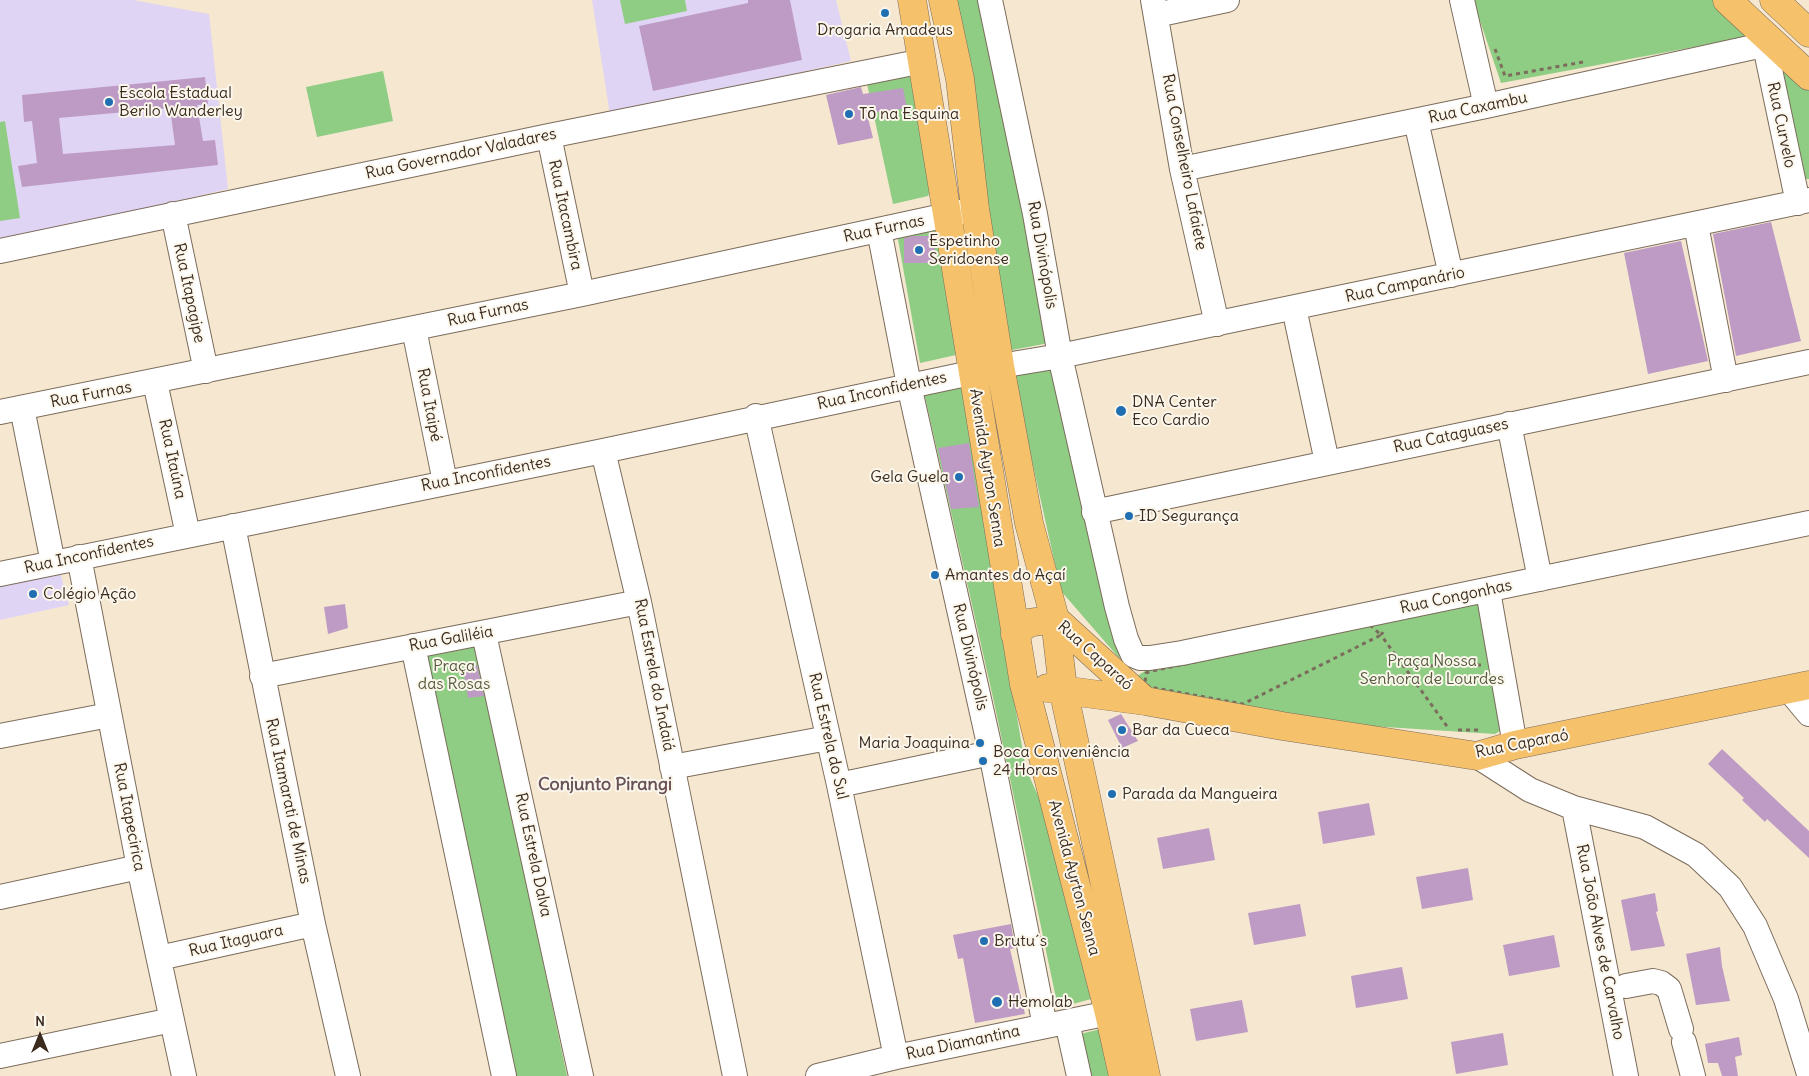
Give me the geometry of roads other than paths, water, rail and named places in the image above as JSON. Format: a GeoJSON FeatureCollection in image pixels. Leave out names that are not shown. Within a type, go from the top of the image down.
{"type":"FeatureCollection","features":[{"type":"Feature","properties":{"kind":"main road","name":"Avenida Ayrton Senna"},"geometry":{"type":"LineString","coordinates":[[912,0],[971,372],[1024,684],[1109,1013],[1123,1076]]}},
{"type":"Feature","properties":{"kind":"main road","name":"Avenida Ayrton Senna"},"geometry":{"type":"LineString","coordinates":[[943,0],[960,79],[975,209],[1000,366],[1029,523],[1055,619],[1063,689],[1146,1076]]}},
{"type":"Feature","properties":{"kind":"main road"},"geometry":{"type":"LineString","coordinates":[[1727,0],[1769,45],[1809,76]]}},
{"type":"Feature","properties":{"kind":"main road"},"geometry":{"type":"LineString","coordinates":[[1774,0],[1809,33]]}},
{"type":"Feature","properties":{"kind":"main road","name":"Rua Caparaó"},"geometry":{"type":"LineString","coordinates":[[1015,634],[1028,623],[1055,619],[1145,701]]}},
{"type":"Feature","properties":{"kind":"main road","name":"Rua Caparaó"},"geometry":{"type":"LineString","coordinates":[[1024,684],[1145,701],[1282,726],[1477,756],[1515,745],[1799,687]]}},
{"type":"Feature","properties":{"kind":"street","name":"Rua Divinópolis"},"geometry":{"type":"LineString","coordinates":[[990,0],[1035,214],[1060,356],[1094,512],[1123,627]]}},
{"type":"Feature","properties":{"kind":"street"},"geometry":{"type":"LineString","coordinates":[[1154,8],[1227,0]]}},
{"type":"Feature","properties":{"kind":"street"},"geometry":{"type":"LineString","coordinates":[[1462,0],[1486,106]]}},
{"type":"Feature","properties":{"kind":"street","name":"Rua Conselheiro Lafaiete"},"geometry":{"type":"LineString","coordinates":[[1154,8],[1182,169],[1218,324]]}},
{"type":"Feature","properties":{"kind":"street","name":"Rua Caxambu"},"geometry":{"type":"LineString","coordinates":[[1182,169],[1769,45]]}},
{"type":"Feature","properties":{"kind":"street","name":"Rua Curvelo"},"geometry":{"type":"LineString","coordinates":[[1769,45],[1804,202]]}},
{"type":"Feature","properties":{"kind":"street","name":"Rua Governador Valadares"},"geometry":{"type":"LineString","coordinates":[[0,251],[549,136],[923,61]]}},
{"type":"Feature","properties":{"kind":"street"},"geometry":{"type":"LineString","coordinates":[[1416,121],[1451,275]]}},
{"type":"Feature","properties":{"kind":"street","name":"Rua Itacambira"},"geometry":{"type":"LineString","coordinates":[[549,136],[582,294]]}},
{"type":"Feature","properties":{"kind":"street","name":"Rua Campanário"},"geometry":{"type":"LineString","coordinates":[[1000,366],[1060,356],[1218,324],[1804,202]]}},
{"type":"Feature","properties":{"kind":"street","name":"Rua Furnas"},"geometry":{"type":"LineString","coordinates":[[11,410],[582,294],[975,209]]}},
{"type":"Feature","properties":{"kind":"street","name":"Rua Itapagipe"},"geometry":{"type":"LineString","coordinates":[[173,214],[206,371]]}},
{"type":"Feature","properties":{"kind":"street"},"geometry":{"type":"LineString","coordinates":[[1696,225],[1726,380]]}},
{"type":"Feature","properties":{"kind":"street","name":"Rua Divinópolis"},"geometry":{"type":"LineString","coordinates":[[879,230],[910,385],[991,753],[1056,1024],[1079,1076]]}},
{"type":"Feature","properties":{"kind":"street"},"geometry":{"type":"LineString","coordinates":[[1294,308],[1326,462]]}},
{"type":"Feature","properties":{"kind":"street","name":"Rua Itaipé"},"geometry":{"type":"LineString","coordinates":[[414,329],[445,482]]}},
{"type":"Feature","properties":{"kind":"street","name":"Rua Cataguases"},"geometry":{"type":"LineString","coordinates":[[1094,512],[1809,362]]}},
{"type":"Feature","properties":{"kind":"street","name":"Rua Inconfidentes"},"geometry":{"type":"LineString","coordinates":[[0,574],[603,451],[756,416],[971,372]]}},
{"type":"Feature","properties":{"kind":"street","name":"Rua Itaúna"},"geometry":{"type":"LineString","coordinates":[[155,382],[188,535]]}},
{"type":"Feature","properties":{"kind":"street"},"geometry":{"type":"LineString","coordinates":[[11,410],[53,562]]}},
{"type":"Feature","properties":{"kind":"street","name":"Rua Estrela do Sul"},"geometry":{"type":"LineString","coordinates":[[756,416],[839,784],[896,1057]]}},
{"type":"Feature","properties":{"kind":"street"},"geometry":{"type":"LineString","coordinates":[[1509,424],[1540,580]]}},
{"type":"Feature","properties":{"kind":"street","name":"Rua Estrela do Indaiá"},"geometry":{"type":"LineString","coordinates":[[603,451],[639,602],[735,1076]]}},
{"type":"Feature","properties":{"kind":"street","name":"Rua Congonhas"},"geometry":{"type":"LineString","coordinates":[[1123,627],[1133,654],[1140,658],[1150,658],[1488,591],[1809,523]]}},
{"type":"Feature","properties":{"kind":"street","name":"Rua Itamarati de Minas"},"geometry":{"type":"LineString","coordinates":[[233,526],[313,924],[348,1076]]}},
{"type":"Feature","properties":{"kind":"street","name":"Rua Itapecirica"},"geometry":{"type":"LineString","coordinates":[[78,557],[139,867],[184,1076]]}},
{"type":"Feature","properties":{"kind":"street"},"geometry":{"type":"LineString","coordinates":[[1488,591],[1515,745]]}},
{"type":"Feature","properties":{"kind":"street","name":"Rua Galiléia"},"geometry":{"type":"LineString","coordinates":[[262,676],[484,634],[639,602]]}},
{"type":"Feature","properties":{"kind":"street","name":"Rua Estrela Dalva"},"geometry":{"type":"LineString","coordinates":[[484,634],[581,1076]]}},
{"type":"Feature","properties":{"kind":"street"},"geometry":{"type":"LineString","coordinates":[[413,646],[504,1076]]}},
{"type":"Feature","properties":{"kind":"street"},"geometry":{"type":"LineString","coordinates":[[1799,687],[1809,714]]}},
{"type":"Feature","properties":{"kind":"street"},"geometry":{"type":"LineString","coordinates":[[0,736],[108,715]]}},
{"type":"Feature","properties":{"kind":"street"},"geometry":{"type":"LineString","coordinates":[[672,767],[828,738]]}},
{"type":"Feature","properties":{"kind":"street"},"geometry":{"type":"LineString","coordinates":[[839,784],[991,753]]}},
{"type":"Feature","properties":{"kind":"street"},"geometry":{"type":"LineString","coordinates":[[1477,756],[1530,790],[1574,808],[1645,827],[1696,855],[1730,887],[1755,926],[1786,999],[1809,1074]]}},
{"type":"Feature","properties":{"kind":"street","name":"Rua João Alves de Carvalho"},"geometry":{"type":"LineString","coordinates":[[1574,808],[1626,1076]]}},
{"type":"Feature","properties":{"kind":"street"},"geometry":{"type":"LineString","coordinates":[[0,897],[139,867]]}},
{"type":"Feature","properties":{"kind":"street","name":"Rua Itaguara"},"geometry":{"type":"LineString","coordinates":[[159,958],[313,924]]}},
{"type":"Feature","properties":{"kind":"street"},"geometry":{"type":"LineString","coordinates":[[1626,986],[1653,982],[1662,983],[1669,989],[1693,1076]]}},
{"type":"Feature","properties":{"kind":"street","name":"Rua Diamantina"},"geometry":{"type":"LineString","coordinates":[[827,1075],[896,1057],[1109,1013]]}},
{"type":"Feature","properties":{"kind":"street"},"geometry":{"type":"LineString","coordinates":[[0,1056],[172,1020]]}},
{"type":"Feature","properties":{"kind":"place","name":"Drogaria Amadeus"},"geometry":{"type":"Point","coordinates":[885,13]}},
{"type":"Feature","properties":{"kind":"place","name":"Escola Estadual Berilo Wanderley"},"geometry":{"type":"Point","coordinates":[109,102]}},
{"type":"Feature","properties":{"kind":"place","name":"Tō na Esquina"},"geometry":{"type":"Point","coordinates":[849,114]}},
{"type":"Feature","properties":{"kind":"place","name":"Espetinho Seridoense"},"geometry":{"type":"Point","coordinates":[919,250]}},
{"type":"Feature","properties":{"kind":"place","name":"DNA Center Eco Cardio"},"geometry":{"type":"Point","coordinates":[1121,411]}},
{"type":"Feature","properties":{"kind":"place","name":"Gela Guela"},"geometry":{"type":"Point","coordinates":[959,477]}},
{"type":"Feature","properties":{"kind":"place","name":"ID Segurança"},"geometry":{"type":"Point","coordinates":[1129,516]}},
{"type":"Feature","properties":{"kind":"place","name":"Amantes do Açaí"},"geometry":{"type":"Point","coordinates":[935,575]}},
{"type":"Feature","properties":{"kind":"place","name":"Colégio Ação"},"geometry":{"type":"Point","coordinates":[33,594]}},
{"type":"Feature","properties":{"kind":"place","name":"Bar da Cueca"},"geometry":{"type":"Point","coordinates":[1122,730]}},
{"type":"Feature","properties":{"kind":"place","name":"Maria Joaquina"},"geometry":{"type":"Point","coordinates":[980,743]}},
{"type":"Feature","properties":{"kind":"place","name":"Boca Conveniência 24 Horas"},"geometry":{"type":"Point","coordinates":[983,761]}},
{"type":"Feature","properties":{"kind":"place","name":"Parada da Mangueira"},"geometry":{"type":"Point","coordinates":[1112,794]}},
{"type":"Feature","properties":{"kind":"place","name":"Brutu´s"},"geometry":{"type":"Point","coordinates":[984,941]}},
{"type":"Feature","properties":{"kind":"place","name":"Hemolab"},"geometry":{"type":"Point","coordinates":[997,1002]}},
{"type":"Feature","properties":{"kind":"district","name":"Conjunto Pirangi"},"geometry":{"type":"Point","coordinates":[605,785]}},
{"type":"Feature","properties":{"kind":"park label","name":"Praça Nossa Senhora de Lourdes"},"geometry":{"type":"Point","coordinates":[1432,670]}},
{"type":"Feature","properties":{"kind":"park label","name":"Praça das Rosas"},"geometry":{"type":"Point","coordinates":[454,675]}}]}
